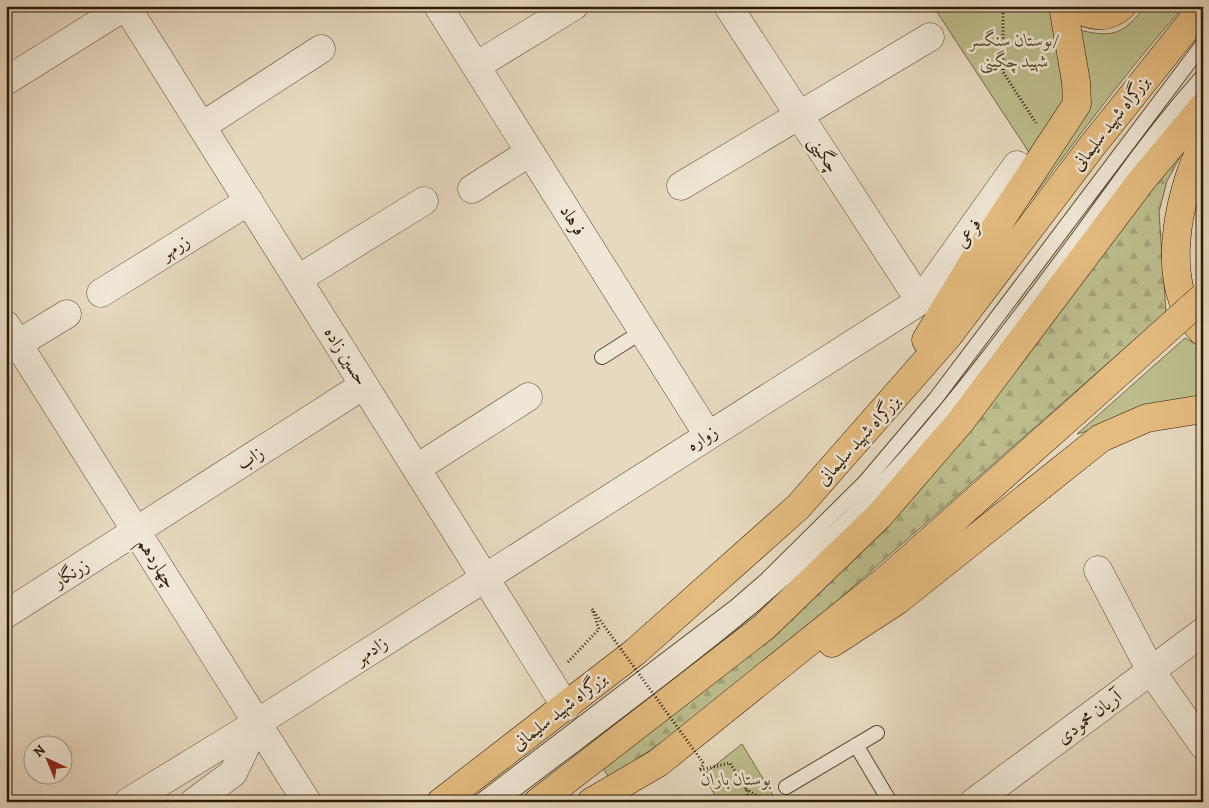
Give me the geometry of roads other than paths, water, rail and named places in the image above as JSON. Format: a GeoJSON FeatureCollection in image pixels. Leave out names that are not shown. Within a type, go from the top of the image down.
{"type":"FeatureCollection","features":[{"type":"Feature","properties":{"kind":"highway"},"geometry":{"type":"LineString","coordinates":[[880,416],[977,256],[1077,104],[1076,82],[1063,6]]}},
{"type":"Feature","properties":{"kind":"highway"},"geometry":{"type":"LineString","coordinates":[[1074,6],[1085,14],[1100,16],[1115,13],[1122,6]]}},
{"type":"Feature","properties":{"kind":"highway","name":"بزرگراه شهید سلیمانی"},"geometry":{"type":"LineString","coordinates":[[441,802],[635,652],[798,507],[880,416],[948,336],[1092,146],[1203,7]]}},
{"type":"Feature","properties":{"kind":"highway"},"geometry":{"type":"LineString","coordinates":[[538,802],[764,627],[868,527],[961,421],[1142,180],[1203,107]]}},
{"type":"Feature","properties":{"kind":"highway"},"geometry":{"type":"LineString","coordinates":[[1203,144],[1193,164],[1180,209],[1175,248],[1178,282],[1185,306],[1203,332]]}},
{"type":"Feature","properties":{"kind":"highway"},"geometry":{"type":"LineString","coordinates":[[591,802],[658,764],[887,579],[1203,297]]}},
{"type":"Feature","properties":{"kind":"highway"},"geometry":{"type":"LineString","coordinates":[[711,720],[898,600],[1101,438],[1147,418],[1203,409]]}},
{"type":"Feature","properties":{"kind":"street"},"geometry":{"type":"LineString","coordinates":[[6,80],[126,6]]}},
{"type":"Feature","properties":{"kind":"street","name":"حسین زاده"},"geometry":{"type":"LineString","coordinates":[[126,6],[566,707]]}},
{"type":"Feature","properties":{"kind":"street","name":"فرهاد"},"geometry":{"type":"LineString","coordinates":[[438,6],[708,435]]}},
{"type":"Feature","properties":{"kind":"street"},"geometry":{"type":"LineString","coordinates":[[476,66],[574,6]]}},
{"type":"Feature","properties":{"kind":"street","name":"چگینی"},"geometry":{"type":"LineString","coordinates":[[728,6],[920,301]]}},
{"type":"Feature","properties":{"kind":"street"},"geometry":{"type":"LineString","coordinates":[[682,186],[930,37]]}},
{"type":"Feature","properties":{"kind":"street"},"geometry":{"type":"LineString","coordinates":[[202,126],[321,49]]}},
{"type":"Feature","properties":{"kind":"street"},"geometry":{"type":"LineString","coordinates":[[472,189],[530,152]]}},
{"type":"Feature","properties":{"kind":"street","name":"فرعی"},"geometry":{"type":"LineString","coordinates":[[920,301],[1017,165]]}},
{"type":"Feature","properties":{"kind":"street","name":"زرمهر"},"geometry":{"type":"LineString","coordinates":[[101,293],[249,201]]}},
{"type":"Feature","properties":{"kind":"street"},"geometry":{"type":"LineString","coordinates":[[298,279],[424,201]]}},
{"type":"Feature","properties":{"kind":"street","name":"زواره"},"geometry":{"type":"LineString","coordinates":[[485,577],[920,301]]}},
{"type":"Feature","properties":{"kind":"street"},"geometry":{"type":"LineString","coordinates":[[10,340],[68,314]]}},
{"type":"Feature","properties":{"kind":"street","name":"چهاردهم"},"geometry":{"type":"LineString","coordinates":[[10,340],[136,531],[307,802]]}},
{"type":"Feature","properties":{"kind":"street","name":"زاب"},"geometry":{"type":"LineString","coordinates":[[136,531],[364,385]]}},
{"type":"Feature","properties":{"kind":"street"},"geometry":{"type":"LineString","coordinates":[[417,468],[528,397]]}},
{"type":"Feature","properties":{"kind":"street","name":"زرنگار"},"geometry":{"type":"LineString","coordinates":[[6,614],[136,531]]}},
{"type":"Feature","properties":{"kind":"street"},"geometry":{"type":"LineString","coordinates":[[1098,570],[1150,671],[1203,745]]}},
{"type":"Feature","properties":{"kind":"street","name":"زادمهر"},"geometry":{"type":"LineString","coordinates":[[257,723],[485,577]]}},
{"type":"Feature","properties":{"kind":"street","name":"آریان محمودی"},"geometry":{"type":"LineString","coordinates":[[974,802],[1203,632]]}},
{"type":"Feature","properties":{"kind":"street"},"geometry":{"type":"LineString","coordinates":[[128,802],[257,723]]}},
{"type":"Feature","properties":{"kind":"street"},"geometry":{"type":"LineString","coordinates":[[194,802],[233,772],[257,723]]}},
{"type":"Feature","properties":{"kind":"lane"},"geometry":{"type":"LineString","coordinates":[[479,802],[736,606],[766,580],[865,482],[936,398],[1203,44]]}},
{"type":"Feature","properties":{"kind":"lane"},"geometry":{"type":"LineString","coordinates":[[499,802],[719,636],[770,593],[858,508],[896,468],[950,403],[1079,236],[1146,145],[1203,76]]}},
{"type":"Feature","properties":{"kind":"lane"},"geometry":{"type":"LineString","coordinates":[[602,357],[643,331]]}},
{"type":"Feature","properties":{"kind":"lane"},"geometry":{"type":"LineString","coordinates":[[786,787],[876,733]]}},
{"type":"Feature","properties":{"kind":"lane"},"geometry":{"type":"LineString","coordinates":[[856,745],[890,802]]}},
{"type":"Feature","properties":{"kind":"park label","name":"بوستان سنگسر/ شهید چگینی"},"geometry":{"type":"Point","coordinates":[1014,50]}},
{"type":"Feature","properties":{"kind":"park label","name":"بوستان باران"},"geometry":{"type":"Point","coordinates":[736,779]}}]}
